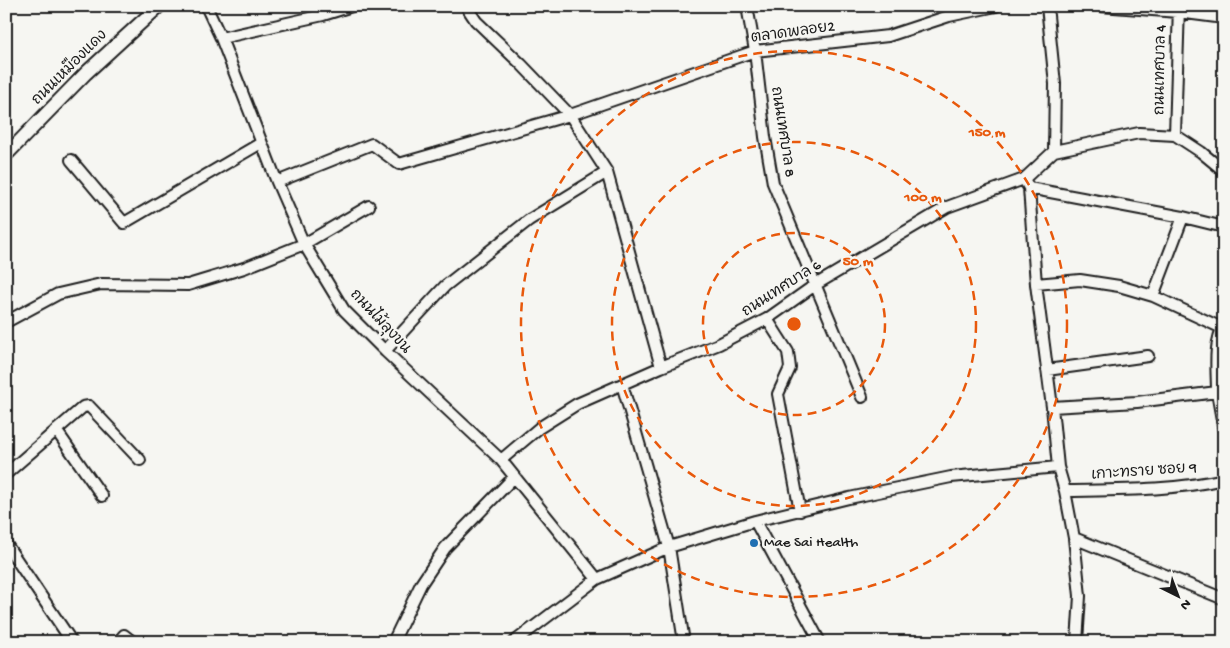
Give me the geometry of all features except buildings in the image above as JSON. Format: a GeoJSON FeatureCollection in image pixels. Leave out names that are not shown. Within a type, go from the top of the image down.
{"type":"FeatureCollection","features":[{"type":"Feature","properties":{"kind":"street","name":"ถนนเหมืองแดง"},"geometry":{"type":"LineString","coordinates":[[6,155],[86,73],[158,6]]}},
{"type":"Feature","properties":{"kind":"street","name":"ถนนไม้ลุงขน"},"geometry":{"type":"LineString","coordinates":[[206,6],[221,38],[276,182],[304,244],[344,310],[501,460],[597,579]]}},
{"type":"Feature","properties":{"kind":"street"},"geometry":{"type":"LineString","coordinates":[[221,38],[323,15],[352,6]]}},
{"type":"Feature","properties":{"kind":"street"},"geometry":{"type":"LineString","coordinates":[[466,6],[476,21],[570,115],[607,172],[661,367]]}},
{"type":"Feature","properties":{"kind":"street","name":"ถนนเทศบาล 8"},"geometry":{"type":"LineString","coordinates":[[747,6],[756,51],[765,137],[773,183],[862,397]]}},
{"type":"Feature","properties":{"kind":"street","name":"ตลาดพลอย2"},"geometry":{"type":"LineString","coordinates":[[276,182],[372,144],[399,164],[570,115],[756,51],[790,49],[888,36],[949,16],[996,6]]}},
{"type":"Feature","properties":{"kind":"street"},"geometry":{"type":"LineString","coordinates":[[1047,6],[1055,84],[1054,152],[1139,134],[1175,135],[1201,152],[1224,171]]}},
{"type":"Feature","properties":{"kind":"street"},"geometry":{"type":"LineString","coordinates":[[1101,6],[1178,9],[1224,18]]}},
{"type":"Feature","properties":{"kind":"street","name":"ถนนเทศบาล 4"},"geometry":{"type":"LineString","coordinates":[[1175,135],[1178,9]]}},
{"type":"Feature","properties":{"kind":"street"},"geometry":{"type":"LineString","coordinates":[[71,160],[124,223],[261,143]]}},
{"type":"Feature","properties":{"kind":"street","name":"ถนนเทศบาล 6"},"geometry":{"type":"LineString","coordinates":[[501,460],[539,428],[577,404],[719,344],[767,319],[815,285],[947,207],[1026,184],[1054,152]]}},
{"type":"Feature","properties":{"kind":"street"},"geometry":{"type":"LineString","coordinates":[[385,351],[445,286],[528,220],[607,172]]}},
{"type":"Feature","properties":{"kind":"street"},"geometry":{"type":"LineString","coordinates":[[1077,642],[1080,596],[1074,538],[1065,491],[1058,467],[1026,184],[1183,217],[1224,228]]}},
{"type":"Feature","properties":{"kind":"street"},"geometry":{"type":"LineString","coordinates":[[6,322],[58,294],[101,284],[188,285],[244,268],[304,244],[369,206]]}},
{"type":"Feature","properties":{"kind":"street"},"geometry":{"type":"LineString","coordinates":[[1153,296],[1183,217]]}},
{"type":"Feature","properties":{"kind":"street"},"geometry":{"type":"LineString","coordinates":[[1036,284],[1080,280],[1119,286],[1153,296],[1223,328],[1216,356],[1217,392],[1224,431]]}},
{"type":"Feature","properties":{"kind":"street"},"geometry":{"type":"LineString","coordinates":[[767,319],[788,352],[790,368],[778,394],[800,511]]}},
{"type":"Feature","properties":{"kind":"street"},"geometry":{"type":"LineString","coordinates":[[1047,370],[1148,356]]}},
{"type":"Feature","properties":{"kind":"street"},"geometry":{"type":"LineString","coordinates":[[622,384],[669,547],[684,642]]}},
{"type":"Feature","properties":{"kind":"street"},"geometry":{"type":"LineString","coordinates":[[1052,407],[1137,402],[1217,392]]}},
{"type":"Feature","properties":{"kind":"street"},"geometry":{"type":"LineString","coordinates":[[6,474],[82,407],[89,406],[140,460]]}},
{"type":"Feature","properties":{"kind":"street"},"geometry":{"type":"LineString","coordinates":[[56,430],[102,496]]}},
{"type":"Feature","properties":{"kind":"street"},"geometry":{"type":"LineString","coordinates":[[514,642],[597,579],[669,547],[755,521],[849,498],[950,477],[1058,467]]}},
{"type":"Feature","properties":{"kind":"street"},"geometry":{"type":"LineString","coordinates":[[393,642],[421,584],[445,548],[514,477]]}},
{"type":"Feature","properties":{"kind":"street","name":"เกาะทราย ซอย 9"},"geometry":{"type":"LineString","coordinates":[[1065,491],[1132,490],[1197,485],[1224,479]]}},
{"type":"Feature","properties":{"kind":"street"},"geometry":{"type":"LineString","coordinates":[[755,521],[820,642]]}},
{"type":"Feature","properties":{"kind":"street"},"geometry":{"type":"LineString","coordinates":[[1074,538],[1224,599]]}},
{"type":"Feature","properties":{"kind":"street"},"geometry":{"type":"LineString","coordinates":[[6,544],[72,642]]}},
{"type":"Feature","properties":{"kind":"street"},"geometry":{"type":"LineString","coordinates":[[118,642],[124,635],[134,642]]}},
{"type":"Feature","properties":{"kind":"place","name":"Mae Sai Health"},"geometry":{"type":"Point","coordinates":[754,543]}}]}
